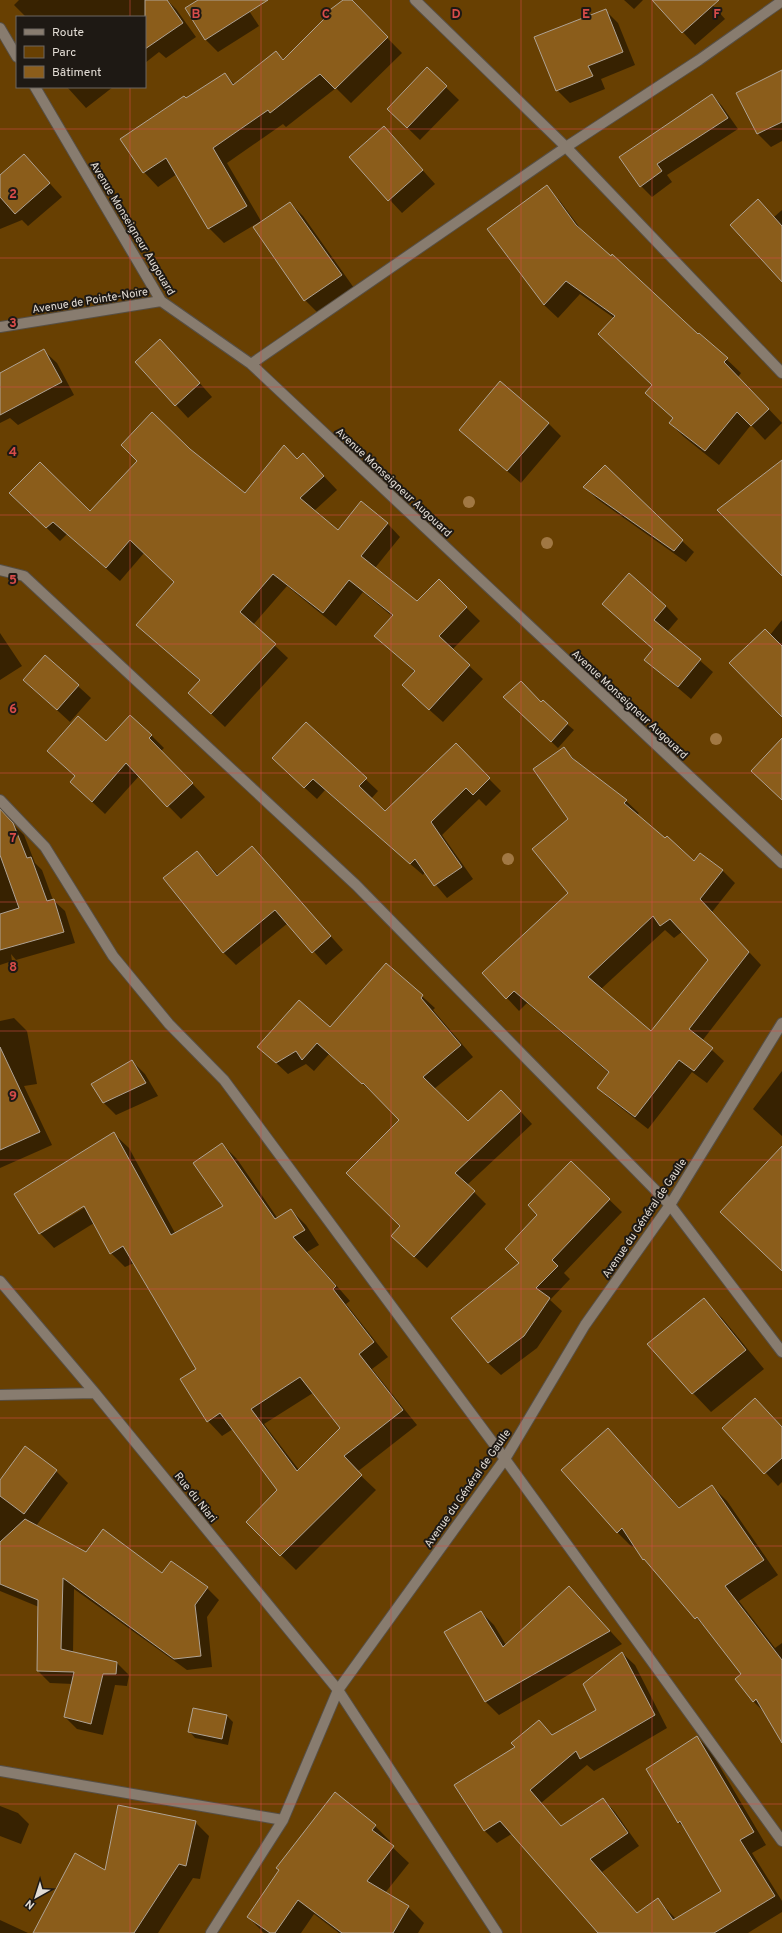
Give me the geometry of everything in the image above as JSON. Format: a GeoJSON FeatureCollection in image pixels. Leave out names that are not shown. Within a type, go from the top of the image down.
{"type":"FeatureCollection","features":[{"type":"Feature","properties":{"kind":"street"},"geometry":{"type":"LineString","coordinates":[[415,0],[566,146],[782,373]]}},
{"type":"Feature","properties":{"kind":"street"},"geometry":{"type":"LineString","coordinates":[[252,364],[566,146],[699,60],[782,2]]}},
{"type":"Feature","properties":{"kind":"street"},"geometry":{"type":"LineString","coordinates":[[0,28],[16,55]]}},
{"type":"Feature","properties":{"kind":"street","name":"Avenue Monseigneur Augouard"},"geometry":{"type":"LineString","coordinates":[[36,88],[161,301],[252,364],[782,863]]}},
{"type":"Feature","properties":{"kind":"street","name":"Avenue de Pointe-Noire"},"geometry":{"type":"LineString","coordinates":[[0,328],[161,301]]}},
{"type":"Feature","properties":{"kind":"street"},"geometry":{"type":"LineString","coordinates":[[0,570],[24,576],[356,885],[670,1204],[782,1352]]}},
{"type":"Feature","properties":{"kind":"street"},"geometry":{"type":"LineString","coordinates":[[0,800],[45,847],[113,956],[169,1024],[224,1080],[505,1459],[782,1841]]}},
{"type":"Feature","properties":{"kind":"street","name":"Avenue du Général de Gaulle"},"geometry":{"type":"LineString","coordinates":[[211,1933],[283,1820],[338,1690],[505,1459],[585,1325],[670,1204],[782,1023]]}},
{"type":"Feature","properties":{"kind":"street","name":"Rue du Niari"},"geometry":{"type":"LineString","coordinates":[[0,1282],[95,1393],[338,1690],[498,1933]]}},
{"type":"Feature","properties":{"kind":"street"},"geometry":{"type":"LineString","coordinates":[[0,1395],[95,1393]]}},
{"type":"Feature","properties":{"kind":"street"},"geometry":{"type":"LineString","coordinates":[[0,1771],[283,1820]]}},
{"type":"Feature","properties":{"kind":"green space"},"geometry":{"type":"Polygon","coordinates":[[[0,0],[782,0],[782,1933],[0,1933],[0,0]]]}},
{"type":"Feature","properties":{"kind":"building"},"geometry":{"type":"Polygon","coordinates":[[[145,0],[167,0],[183,23],[146,48],[145,0]]]}},
{"type":"Feature","properties":{"kind":"building"},"geometry":{"type":"Polygon","coordinates":[[[198,0],[268,0],[205,40],[185,8],[198,0]]]}},
{"type":"Feature","properties":{"kind":"building"},"geometry":{"type":"Polygon","coordinates":[[[343,0],[352,0],[388,37],[335,89],[320,74],[270,113],[268,110],[213,148],[247,206],[208,229],[166,158],[143,173],[120,139],[184,96],[186,98],[225,73],[233,85],[276,51],[283,60],[326,17],[323,15],[343,0]]]}},
{"type":"Feature","properties":{"kind":"building"},"geometry":{"type":"Polygon","coordinates":[[[652,0],[719,0],[682,33],[652,0]]]}},
{"type":"Feature","properties":{"kind":"building"},"geometry":{"type":"Polygon","coordinates":[[[606,9],[623,52],[588,66],[593,76],[556,91],[534,37],[606,9]]]}},
{"type":"Feature","properties":{"kind":"building"},"geometry":{"type":"Polygon","coordinates":[[[427,67],[447,86],[407,128],[387,109],[427,67]]]}},
{"type":"Feature","properties":{"kind":"building"},"geometry":{"type":"Polygon","coordinates":[[[782,70],[782,122],[757,134],[736,93],[782,70]]]}},
{"type":"Feature","properties":{"kind":"building"},"geometry":{"type":"Polygon","coordinates":[[[712,94],[728,118],[657,164],[662,171],[640,187],[619,157],[712,94]]]}},
{"type":"Feature","properties":{"kind":"building"},"geometry":{"type":"Polygon","coordinates":[[[384,126],[423,170],[388,201],[349,157],[384,126]]]}},
{"type":"Feature","properties":{"kind":"building"},"geometry":{"type":"Polygon","coordinates":[[[24,154],[50,183],[15,214],[0,197],[0,175],[24,154]]]}},
{"type":"Feature","properties":{"kind":"building"},"geometry":{"type":"Polygon","coordinates":[[[547,185],[576,225],[611,256],[612,254],[698,334],[699,333],[728,358],[724,362],[769,409],[751,426],[737,412],[705,451],[669,423],[673,418],[645,393],[652,385],[598,334],[615,316],[566,281],[544,305],[487,229],[547,185]]]}},
{"type":"Feature","properties":{"kind":"building"},"geometry":{"type":"Polygon","coordinates":[[[758,199],[782,226],[782,282],[730,225],[758,199]]]}},
{"type":"Feature","properties":{"kind":"building"},"geometry":{"type":"Polygon","coordinates":[[[290,202],[342,275],[304,301],[253,227],[290,202]]]}},
{"type":"Feature","properties":{"kind":"building"},"geometry":{"type":"Polygon","coordinates":[[[160,339],[200,383],[175,406],[135,362],[160,339]]]}},
{"type":"Feature","properties":{"kind":"building"},"geometry":{"type":"Polygon","coordinates":[[[44,349],[62,382],[0,415],[0,373],[44,349]]]}},
{"type":"Feature","properties":{"kind":"building"},"geometry":{"type":"Polygon","coordinates":[[[500,381],[549,423],[507,471],[459,430],[500,381]]]}},
{"type":"Feature","properties":{"kind":"building"},"geometry":{"type":"Polygon","coordinates":[[[152,412],[190,449],[245,493],[284,445],[297,459],[303,453],[324,476],[300,498],[338,530],[361,501],[388,523],[361,556],[417,601],[439,579],[467,607],[439,636],[470,665],[429,710],[402,685],[415,671],[374,636],[393,615],[349,580],[323,613],[273,574],[240,612],[276,644],[211,714],[188,693],[200,680],[136,625],[174,582],[130,540],[106,568],[53,522],[46,528],[9,493],[40,462],[90,511],[137,461],[121,445],[152,412]]]}},
{"type":"Feature","properties":{"kind":"building"},"geometry":{"type":"Polygon","coordinates":[[[782,460],[782,576],[717,510],[782,460]]]}},
{"type":"Feature","properties":{"kind":"building"},"geometry":{"type":"Polygon","coordinates":[[[605,465],[683,540],[674,551],[583,487],[605,465]]]}},
{"type":"Feature","properties":{"kind":"building"},"geometry":{"type":"Polygon","coordinates":[[[629,573],[666,606],[654,620],[701,659],[678,687],[644,660],[653,649],[602,604],[629,573]]]}},
{"type":"Feature","properties":{"kind":"building"},"geometry":{"type":"Polygon","coordinates":[[[765,629],[782,646],[782,717],[729,663],[765,629]]]}},
{"type":"Feature","properties":{"kind":"building"},"geometry":{"type":"Polygon","coordinates":[[[45,655],[79,685],[57,710],[23,680],[45,655]]]}},
{"type":"Feature","properties":{"kind":"building"},"geometry":{"type":"Polygon","coordinates":[[[521,681],[541,702],[543,700],[568,723],[551,742],[503,697],[521,681]]]}},
{"type":"Feature","properties":{"kind":"building"},"geometry":{"type":"Polygon","coordinates":[[[130,715],[152,735],[149,738],[193,783],[167,807],[126,763],[92,802],[70,782],[75,776],[47,751],[78,716],[106,741],[130,715]]]}},
{"type":"Feature","properties":{"kind":"building"},"geometry":{"type":"Polygon","coordinates":[[[306,722],[367,778],[359,786],[385,811],[456,743],[490,778],[473,795],[466,788],[431,822],[462,867],[434,886],[415,859],[410,864],[313,779],[304,788],[272,758],[306,722]]]}},
{"type":"Feature","properties":{"kind":"building"},"geometry":{"type":"Polygon","coordinates":[[[782,738],[782,800],[751,771],[782,738]]]}},
{"type":"Feature","properties":{"kind":"building"},"geometry":{"type":"Polygon","coordinates":[[[564,747],[572,758],[627,800],[624,803],[665,838],[667,836],[694,861],[700,853],[723,870],[700,899],[749,952],[689,1029],[713,1048],[694,1071],[679,1060],[635,1117],[597,1088],[609,1072],[514,991],[506,999],[482,973],[568,893],[532,849],[568,819],[533,769],[564,747]],[[653,916],[588,977],[651,1031],[708,960],[670,919],[660,926],[653,916]]]}},
{"type":"Feature","properties":{"kind":"building"},"geometry":{"type":"Polygon","coordinates":[[[0,809],[13,823],[27,858],[31,857],[47,901],[54,899],[64,932],[0,950],[0,914],[19,908],[0,855],[0,809]]]}},
{"type":"Feature","properties":{"kind":"building"},"geometry":{"type":"Polygon","coordinates":[[[252,846],[331,936],[312,953],[275,910],[223,953],[163,878],[197,851],[217,876],[252,846]]]}},
{"type":"Feature","properties":{"kind":"building"},"geometry":{"type":"Polygon","coordinates":[[[386,963],[423,995],[421,998],[461,1045],[423,1077],[468,1121],[501,1090],[521,1111],[455,1173],[475,1191],[414,1257],[391,1236],[400,1226],[346,1173],[399,1120],[363,1083],[362,1084],[317,1043],[302,1060],[296,1051],[276,1063],[257,1047],[299,1000],[330,1027],[386,963]]]}},
{"type":"Feature","properties":{"kind":"building"},"geometry":{"type":"Polygon","coordinates":[[[0,1047],[40,1132],[0,1150],[0,1047]]]}},
{"type":"Feature","properties":{"kind":"building"},"geometry":{"type":"Polygon","coordinates":[[[132,1060],[146,1083],[103,1103],[91,1084],[132,1060]]]}},
{"type":"Feature","properties":{"kind":"building"},"geometry":{"type":"Polygon","coordinates":[[[114,1132],[171,1235],[223,1206],[193,1163],[222,1143],[275,1219],[291,1209],[305,1230],[293,1237],[336,1286],[333,1289],[374,1342],[359,1354],[403,1410],[344,1456],[362,1475],[280,1556],[246,1522],[277,1490],[220,1413],[207,1422],[180,1379],[196,1369],[123,1246],[110,1254],[84,1206],[39,1234],[14,1194],[114,1132]],[[300,1377],[251,1409],[297,1471],[340,1428],[300,1377]]]}},
{"type":"Feature","properties":{"kind":"building"},"geometry":{"type":"Polygon","coordinates":[[[782,1146],[782,1271],[720,1212],[782,1146]]]}},
{"type":"Feature","properties":{"kind":"building"},"geometry":{"type":"Polygon","coordinates":[[[571,1161],[610,1199],[552,1260],[558,1266],[536,1288],[550,1298],[524,1336],[488,1363],[451,1318],[519,1263],[505,1249],[537,1215],[528,1205],[571,1161]]]}},
{"type":"Feature","properties":{"kind":"building"},"geometry":{"type":"Polygon","coordinates":[[[704,1298],[746,1350],[692,1394],[647,1344],[704,1298]]]}},
{"type":"Feature","properties":{"kind":"building"},"geometry":{"type":"Polygon","coordinates":[[[755,1398],[782,1427],[782,1458],[764,1474],[722,1428],[755,1398]]]}},
{"type":"Feature","properties":{"kind":"building"},"geometry":{"type":"Polygon","coordinates":[[[608,1428],[679,1508],[712,1485],[764,1560],[725,1586],[782,1660],[782,1743],[756,1699],[753,1702],[735,1679],[741,1674],[697,1617],[695,1619],[644,1559],[643,1560],[622,1528],[617,1533],[561,1470],[608,1428]]]}},
{"type":"Feature","properties":{"kind":"building"},"geometry":{"type":"Polygon","coordinates":[[[25,1446],[57,1470],[24,1514],[0,1496],[0,1480],[25,1446]]]}},
{"type":"Feature","properties":{"kind":"building"},"geometry":{"type":"Polygon","coordinates":[[[25,1519],[86,1552],[103,1529],[162,1573],[171,1561],[208,1587],[195,1605],[201,1656],[174,1659],[63,1578],[61,1649],[117,1662],[116,1674],[103,1674],[91,1724],[64,1717],[74,1672],[37,1671],[38,1600],[0,1584],[0,1542],[25,1519]]]}},
{"type":"Feature","properties":{"kind":"building"},"geometry":{"type":"Polygon","coordinates":[[[569,1586],[610,1631],[485,1702],[444,1632],[481,1611],[503,1647],[569,1586]]]}},
{"type":"Feature","properties":{"kind":"building"},"geometry":{"type":"Polygon","coordinates":[[[622,1652],[655,1715],[580,1759],[576,1751],[530,1790],[561,1826],[603,1798],[628,1833],[590,1859],[637,1913],[658,1898],[673,1920],[721,1891],[680,1821],[678,1823],[646,1769],[697,1736],[754,1832],[740,1840],[775,1896],[714,1933],[598,1933],[500,1821],[484,1831],[454,1785],[515,1747],[511,1743],[539,1720],[552,1735],[596,1710],[583,1684],[622,1652]]]}},
{"type":"Feature","properties":{"kind":"building"},"geometry":{"type":"Polygon","coordinates":[[[193,1708],[227,1715],[222,1739],[188,1732],[193,1708]]]}},
{"type":"Feature","properties":{"kind":"building"},"geometry":{"type":"Polygon","coordinates":[[[335,1792],[376,1825],[372,1830],[394,1846],[367,1881],[409,1906],[393,1933],[342,1933],[298,1900],[275,1933],[270,1933],[247,1917],[279,1870],[276,1868],[335,1792]]]}},
{"type":"Feature","properties":{"kind":"building"},"geometry":{"type":"Polygon","coordinates":[[[118,1805],[196,1821],[186,1866],[179,1864],[134,1933],[33,1933],[75,1853],[105,1870],[118,1805]]]}}]}
